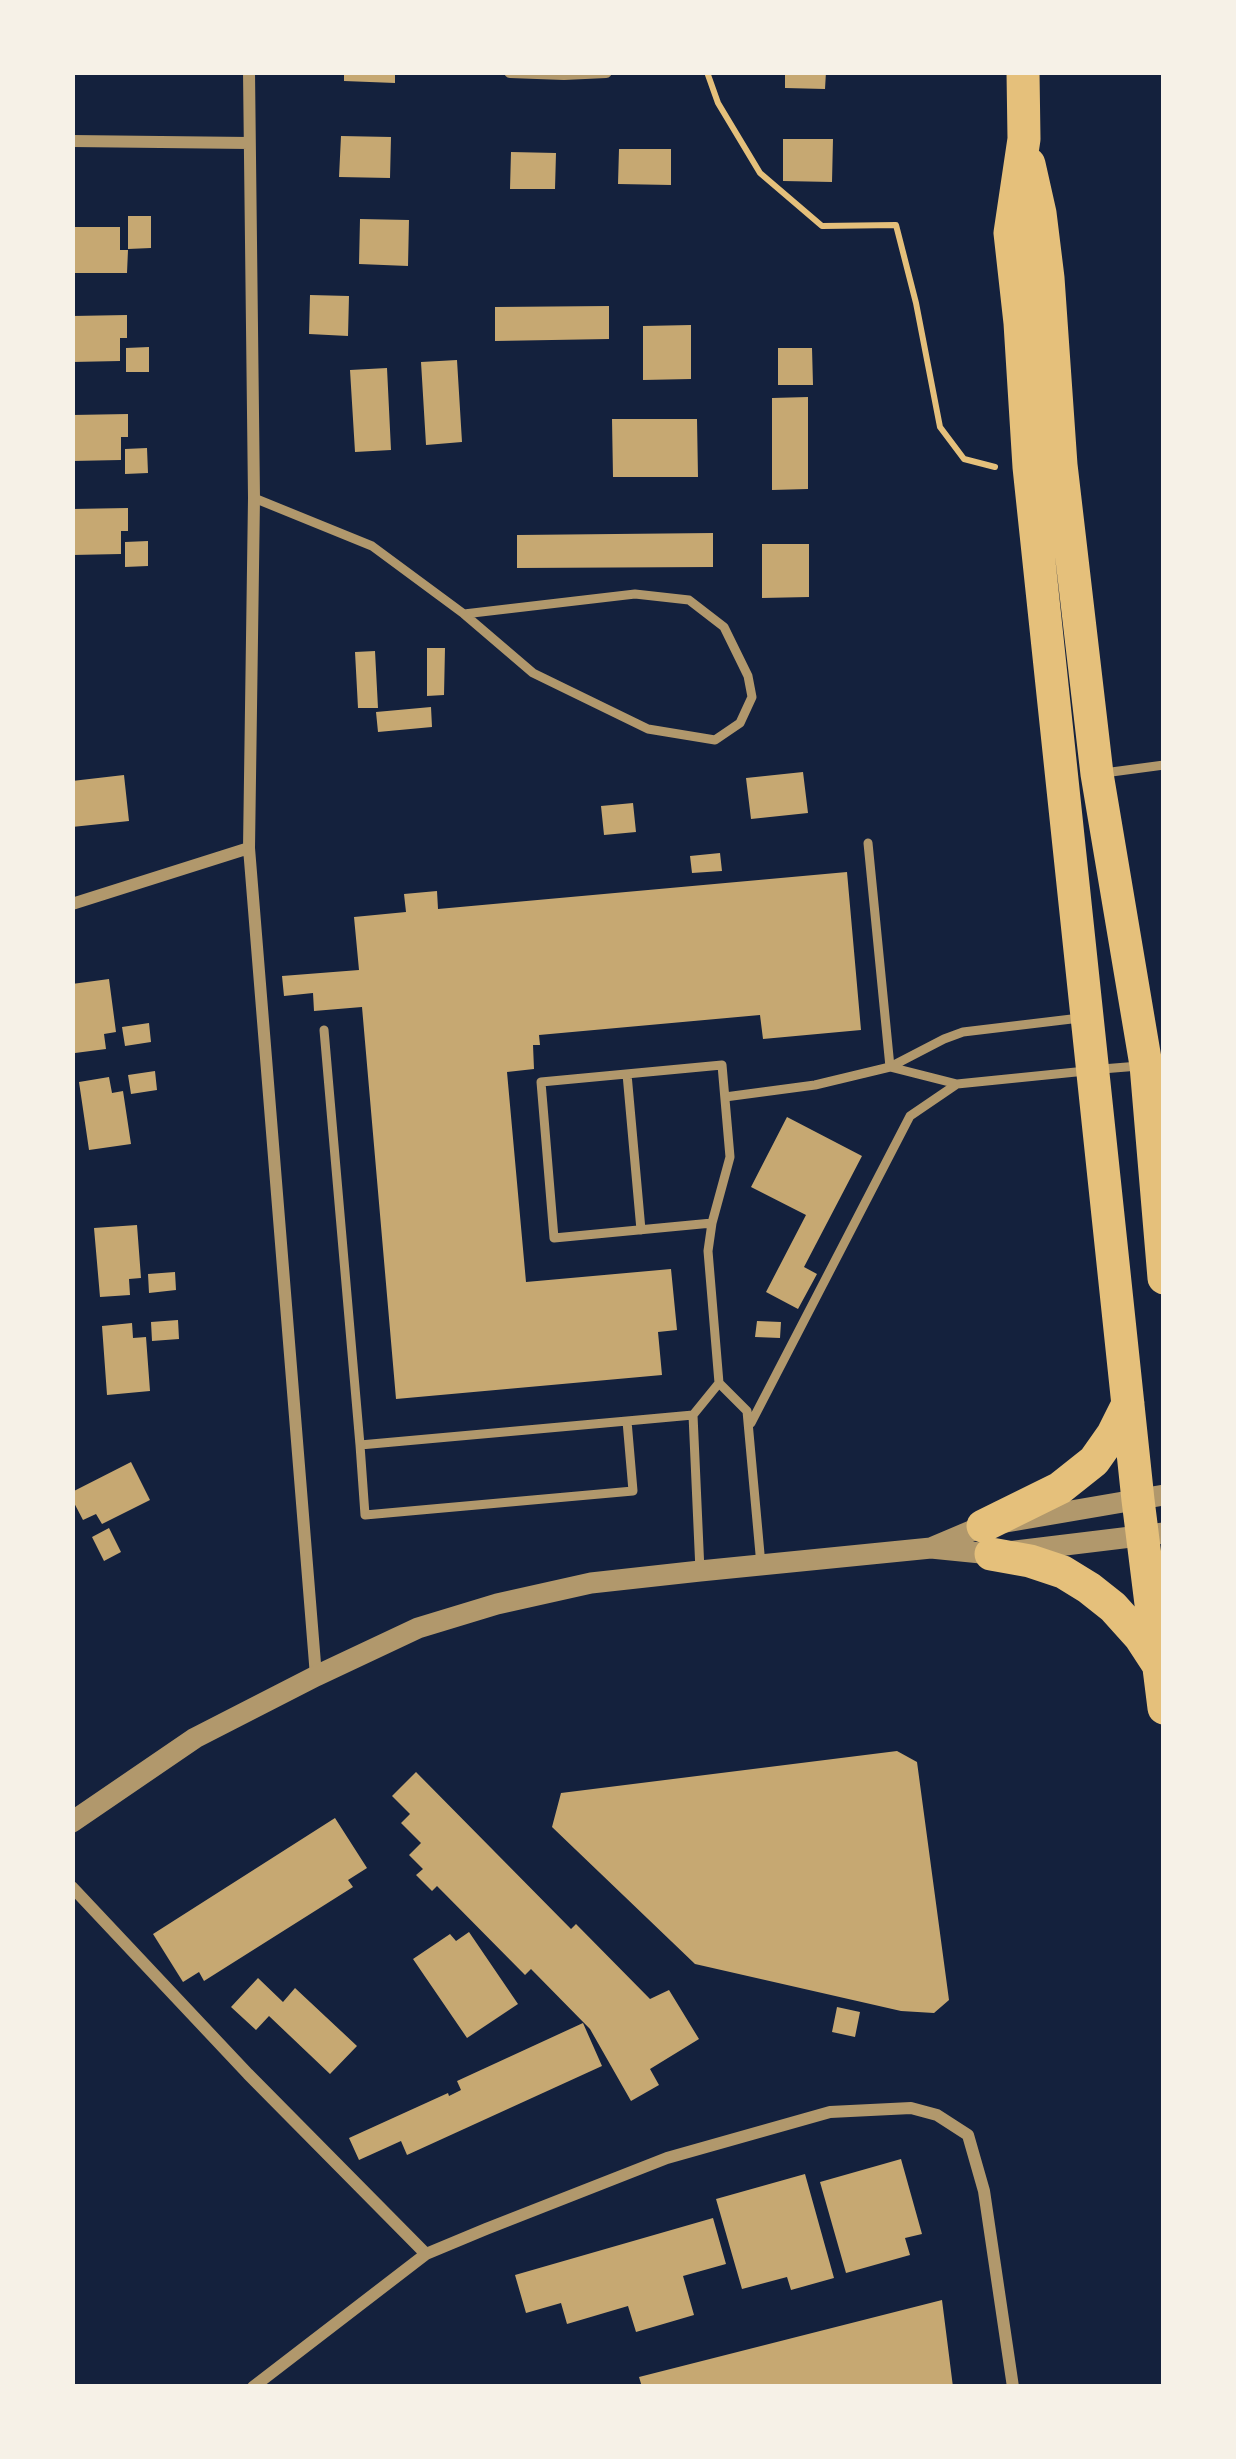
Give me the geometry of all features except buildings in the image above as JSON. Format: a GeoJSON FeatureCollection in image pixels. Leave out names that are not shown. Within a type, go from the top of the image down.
{"type":"FeatureCollection","features":[{"type":"Feature","properties":{"kind":"highway"},"geometry":{"type":"LineString","coordinates":[[1023,72],[1024,139],[1010,232],[1048,658],[1080,777],[1129,1013],[1146,1065],[1164,1278]]}},
{"type":"Feature","properties":{"kind":"highway"},"geometry":{"type":"LineString","coordinates":[[1024,139],[1048,278],[1095,1016],[1094,1070],[1129,1405],[1151,1498],[1164,1708]]}},
{"type":"Feature","properties":{"kind":"highway"},"geometry":{"type":"LineString","coordinates":[[987,1540],[1094,1461],[1129,1405]]}},
{"type":"Feature","properties":{"kind":"highway"},"geometry":{"type":"LineString","coordinates":[[987,1540],[1089,1588],[1113,1607],[1158,1664]]}},
{"type":"Feature","properties":{"kind":"street"},"geometry":{"type":"LineString","coordinates":[[249,72],[254,498],[249,848],[316,1676]]}},
{"type":"Feature","properties":{"kind":"street"},"geometry":{"type":"LineString","coordinates":[[510,72],[606,72]]}},
{"type":"Feature","properties":{"kind":"street"},"geometry":{"type":"LineString","coordinates":[[72,141],[249,143]]}},
{"type":"Feature","properties":{"kind":"street"},"geometry":{"type":"LineString","coordinates":[[72,904],[249,848]]}},
{"type":"Feature","properties":{"kind":"street"},"geometry":{"type":"LineString","coordinates":[[72,1822],[195,1738],[418,1628],[497,1604],[591,1583],[700,1571],[931,1548],[966,1554],[987,1540],[1151,1498]]}},
{"type":"Feature","properties":{"kind":"street"},"geometry":{"type":"LineString","coordinates":[[987,1540],[1153,1534]]}},
{"type":"Feature","properties":{"kind":"street"},"geometry":{"type":"LineString","coordinates":[[72,1886],[426,2254]]}},
{"type":"Feature","properties":{"kind":"street"},"geometry":{"type":"LineString","coordinates":[[253,2387],[426,2254],[667,2158],[830,2112],[910,2108],[937,2115],[968,2134],[984,2191],[1013,2387]]}},
{"type":"Feature","properties":{"kind":"lane"},"geometry":{"type":"LineString","coordinates":[[254,498],[372,546],[533,673],[648,729],[715,740],[740,723],[752,697],[748,676],[724,627],[689,600],[635,594],[464,614]]}},
{"type":"Feature","properties":{"kind":"lane"},"geometry":{"type":"LineString","coordinates":[[1080,777],[1164,765]]}},
{"type":"Feature","properties":{"kind":"lane"},"geometry":{"type":"LineString","coordinates":[[868,843],[890,1067]]}},
{"type":"Feature","properties":{"kind":"lane"},"geometry":{"type":"LineString","coordinates":[[725,1097],[815,1085],[890,1067],[963,1032],[1095,1016]]}},
{"type":"Feature","properties":{"kind":"lane"},"geometry":{"type":"LineString","coordinates":[[324,1030],[365,1515],[634,1491],[628,1420]]}},
{"type":"Feature","properties":{"kind":"lane"},"geometry":{"type":"LineString","coordinates":[[712,1223],[554,1238],[541,1082],[722,1065],[730,1157],[708,1251],[719,1383],[747,1411],[761,1565]]}},
{"type":"Feature","properties":{"kind":"lane"},"geometry":{"type":"LineString","coordinates":[[890,1067],[957,1084],[1146,1065]]}},
{"type":"Feature","properties":{"kind":"lane"},"geometry":{"type":"LineString","coordinates":[[627,1074],[641,1230]]}},
{"type":"Feature","properties":{"kind":"lane"},"geometry":{"type":"LineString","coordinates":[[749,1427],[910,1116],[957,1084]]}},
{"type":"Feature","properties":{"kind":"lane"},"geometry":{"type":"LineString","coordinates":[[700,1571],[693,1415],[719,1383]]}},
{"type":"Feature","properties":{"kind":"lane"},"geometry":{"type":"LineString","coordinates":[[360,1445],[693,1415]]}},
{"type":"Feature","properties":{"kind":"path"},"geometry":{"type":"LineString","coordinates":[[706,72],[718,103],[760,173],[822,226],[896,225],[940,427],[964,459],[994,467],[1029,467]]}}]}
